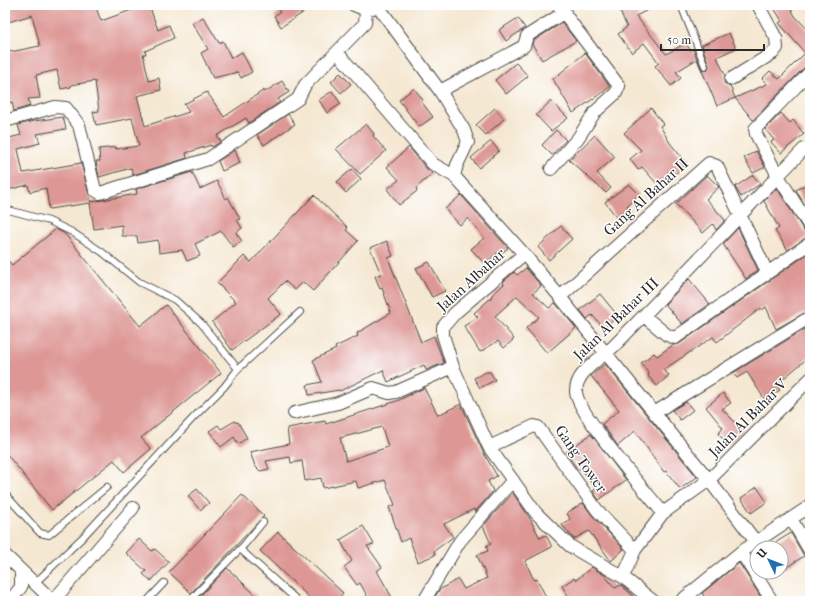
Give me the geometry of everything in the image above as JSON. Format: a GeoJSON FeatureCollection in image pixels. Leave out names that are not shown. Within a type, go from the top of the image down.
{"type":"FeatureCollection","features":[{"type":"Feature","properties":{"kind":"street"},"geometry":{"type":"LineString","coordinates":[[354,5],[366,10],[380,6],[440,92],[464,130],[468,142],[456,165],[454,176]]}},
{"type":"Feature","properties":{"kind":"street"},"geometry":{"type":"LineString","coordinates":[[731,79],[773,53],[777,48],[776,38],[758,5]]}},
{"type":"Feature","properties":{"kind":"street"},"geometry":{"type":"LineString","coordinates":[[440,92],[524,46],[529,35],[562,8],[619,86],[616,93],[595,112],[578,138],[551,169]]}},
{"type":"Feature","properties":{"kind":"street"},"geometry":{"type":"LineString","coordinates":[[5,121],[55,107],[66,108],[79,125],[95,190],[100,193],[208,158],[298,99],[305,85],[365,24],[366,10]]}},
{"type":"Feature","properties":{"kind":"street","name":"Jalan Albahar"},"geometry":{"type":"LineString","coordinates":[[336,52],[433,164],[454,176],[524,254],[455,313],[443,327],[443,335],[454,367],[489,447],[536,513],[570,546],[623,578],[654,601]]}},
{"type":"Feature","properties":{"kind":"street"},"geometry":{"type":"LineString","coordinates":[[810,72],[755,129],[756,134],[778,176],[810,227]]}},
{"type":"Feature","properties":{"kind":"street","name":"Jalan Al Bahar III"},"geometry":{"type":"LineString","coordinates":[[663,513],[611,449],[577,400],[577,383],[582,374],[605,355],[644,316],[804,149]]}},
{"type":"Feature","properties":{"kind":"street","name":"Gang Al Bahar II"},"geometry":{"type":"LineString","coordinates":[[560,297],[706,164],[713,164],[717,166],[740,215]]}},
{"type":"Feature","properties":{"kind":"street"},"geometry":{"type":"LineString","coordinates":[[740,215],[767,272]]}},
{"type":"Feature","properties":{"kind":"street"},"geometry":{"type":"LineString","coordinates":[[644,316],[668,335],[675,338],[810,243]]}},
{"type":"Feature","properties":{"kind":"street"},"geometry":{"type":"LineString","coordinates":[[524,254],[605,355],[710,480],[755,540]]}},
{"type":"Feature","properties":{"kind":"street"},"geometry":{"type":"LineString","coordinates":[[654,413],[810,317]]}},
{"type":"Feature","properties":{"kind":"street"},"geometry":{"type":"LineString","coordinates":[[294,413],[338,403],[373,388],[388,393],[396,392],[454,367]]}},
{"type":"Feature","properties":{"kind":"street","name":"Jalan Al Bahar V"},"geometry":{"type":"LineString","coordinates":[[623,578],[635,550],[663,513],[710,480],[810,379]]}},
{"type":"Feature","properties":{"kind":"street","name":"Gang Tower"},"geometry":{"type":"LineString","coordinates":[[489,447],[534,426],[538,427],[597,510],[635,550]]}},
{"type":"Feature","properties":{"kind":"street"},"geometry":{"type":"LineString","coordinates":[[424,601],[460,540],[513,480]]}},
{"type":"Feature","properties":{"kind":"street"},"geometry":{"type":"LineString","coordinates":[[759,540],[810,506]]}},
{"type":"Feature","properties":{"kind":"street"},"geometry":{"type":"LineString","coordinates":[[5,555],[21,572],[53,601],[133,508]]}},
{"type":"Feature","properties":{"kind":"street"},"geometry":{"type":"LineString","coordinates":[[791,519],[810,551]]}},
{"type":"Feature","properties":{"kind":"street"},"geometry":{"type":"LineString","coordinates":[[680,601],[697,596],[741,552],[749,547]]}},
{"type":"Feature","properties":{"kind":"street"},"geometry":{"type":"LineString","coordinates":[[741,552],[772,601]]}},
{"type":"Feature","properties":{"kind":"street"},"geometry":{"type":"LineString","coordinates":[[10,601],[21,587],[21,572]]}},
{"type":"Feature","properties":{"kind":"lane"},"geometry":{"type":"LineString","coordinates":[[681,5],[705,66]]}},
{"type":"Feature","properties":{"kind":"lane"},"geometry":{"type":"LineString","coordinates":[[5,209],[49,221],[72,232],[102,252],[139,282],[175,300],[201,323],[238,369]]}},
{"type":"Feature","properties":{"kind":"lane"},"geometry":{"type":"LineString","coordinates":[[34,584],[82,538],[194,417],[224,387],[238,369],[300,312]]}},
{"type":"Feature","properties":{"kind":"lane"},"geometry":{"type":"LineString","coordinates":[[5,494],[40,533],[49,535],[107,486]]}},
{"type":"Feature","properties":{"kind":"lane"},"geometry":{"type":"LineString","coordinates":[[189,601],[240,549],[263,522]]}},
{"type":"Feature","properties":{"kind":"lane"},"geometry":{"type":"LineString","coordinates":[[240,549],[298,601]]}},
{"type":"Feature","properties":{"kind":"lane"},"geometry":{"type":"LineString","coordinates":[[147,601],[164,582]]}},
{"type":"Feature","properties":{"kind":"building"},"geometry":{"type":"Polygon","coordinates":[[[12,5],[95,5],[101,21],[137,8],[136,5],[149,5],[158,30],[169,25],[174,38],[145,51],[146,54],[143,54],[149,81],[159,78],[161,90],[137,96],[145,126],[189,112],[184,104],[207,92],[224,117],[264,90],[265,92],[282,81],[289,92],[278,99],[280,102],[249,123],[246,118],[217,136],[221,142],[212,147],[211,145],[186,153],[187,158],[133,175],[131,168],[99,177],[96,161],[100,161],[99,149],[116,147],[116,149],[139,146],[132,118],[96,125],[93,112],[99,111],[95,81],[71,85],[71,87],[61,89],[57,70],[36,75],[40,98],[28,99],[30,106],[14,111],[12,102],[8,103],[5,91],[5,53],[40,46],[32,15],[5,23],[5,7],[12,5]]]}},
{"type":"Feature","properties":{"kind":"building"},"geometry":{"type":"Polygon","coordinates":[[[274,5],[299,5],[304,12],[281,27],[274,16],[280,12],[274,5]]]}},
{"type":"Feature","properties":{"kind":"building"},"geometry":{"type":"Polygon","coordinates":[[[617,5],[657,5],[636,16],[666,54],[686,43],[690,50],[693,49],[701,68],[704,70],[707,70],[709,66],[702,45],[729,33],[736,48],[717,57],[725,75],[724,83],[730,86],[735,98],[717,106],[697,59],[676,72],[681,78],[671,86],[655,66],[659,63],[644,43],[632,53],[618,34],[627,27],[617,5]]]}},
{"type":"Feature","properties":{"kind":"building"},"geometry":{"type":"Polygon","coordinates":[[[772,5],[789,5],[795,16],[810,32],[810,65],[805,67],[753,120],[735,98],[767,84],[762,79],[770,71],[779,79],[805,53],[779,23],[782,21],[772,5]]]}},
{"type":"Feature","properties":{"kind":"building"},"geometry":{"type":"Polygon","coordinates":[[[203,17],[219,43],[223,41],[231,58],[242,52],[252,72],[241,78],[238,72],[213,78],[201,53],[208,49],[192,23],[203,17]]]}},
{"type":"Feature","properties":{"kind":"building"},"geometry":{"type":"Polygon","coordinates":[[[518,18],[525,28],[506,41],[499,30],[518,18]]]}},
{"type":"Feature","properties":{"kind":"building"},"geometry":{"type":"Polygon","coordinates":[[[562,23],[576,41],[542,60],[532,44],[533,41],[562,23]]]}},
{"type":"Feature","properties":{"kind":"building"},"geometry":{"type":"Polygon","coordinates":[[[585,53],[610,87],[573,113],[553,79],[585,53]]]}},
{"type":"Feature","properties":{"kind":"building"},"geometry":{"type":"Polygon","coordinates":[[[516,63],[528,76],[506,94],[495,80],[516,63]]]}},
{"type":"Feature","properties":{"kind":"building"},"geometry":{"type":"Polygon","coordinates":[[[340,73],[351,84],[341,93],[331,82],[340,73]]]}},
{"type":"Feature","properties":{"kind":"building"},"geometry":{"type":"Polygon","coordinates":[[[414,88],[423,100],[421,101],[433,117],[419,127],[399,100],[414,88]]]}},
{"type":"Feature","properties":{"kind":"building"},"geometry":{"type":"Polygon","coordinates":[[[332,91],[341,104],[327,113],[319,100],[332,91]]]}},
{"type":"Feature","properties":{"kind":"building"},"geometry":{"type":"Polygon","coordinates":[[[551,101],[568,118],[551,131],[536,115],[551,101]]]}},
{"type":"Feature","properties":{"kind":"building"},"geometry":{"type":"Polygon","coordinates":[[[495,108],[504,119],[486,135],[476,125],[495,108]]]}},
{"type":"Feature","properties":{"kind":"building"},"geometry":{"type":"Polygon","coordinates":[[[651,108],[663,124],[660,126],[670,143],[687,164],[660,187],[642,167],[638,170],[630,159],[641,150],[624,133],[651,108]]]}},
{"type":"Feature","properties":{"kind":"building"},"geometry":{"type":"Polygon","coordinates":[[[781,113],[790,123],[793,120],[804,134],[781,153],[771,142],[774,140],[765,129],[781,113]]]}},
{"type":"Feature","properties":{"kind":"building"},"geometry":{"type":"Polygon","coordinates":[[[288,114],[295,124],[264,145],[257,135],[288,114]]]}},
{"type":"Feature","properties":{"kind":"building"},"geometry":{"type":"Polygon","coordinates":[[[63,117],[66,129],[37,134],[40,143],[18,149],[23,173],[81,163],[91,202],[137,194],[136,189],[192,172],[200,189],[217,181],[226,199],[228,197],[240,219],[237,220],[242,228],[236,233],[242,241],[233,247],[221,231],[195,244],[200,256],[187,261],[182,250],[159,253],[158,240],[138,243],[137,236],[122,236],[122,225],[94,229],[90,203],[49,209],[46,188],[30,192],[28,185],[7,190],[5,181],[5,164],[7,163],[5,139],[21,135],[18,125],[63,117]]]}},
{"type":"Feature","properties":{"kind":"building"},"geometry":{"type":"Polygon","coordinates":[[[366,124],[374,134],[373,136],[386,151],[360,174],[336,149],[366,124]]]}},
{"type":"Feature","properties":{"kind":"building"},"geometry":{"type":"Polygon","coordinates":[[[556,130],[566,140],[552,155],[542,145],[556,130]]]}},
{"type":"Feature","properties":{"kind":"building"},"geometry":{"type":"Polygon","coordinates":[[[595,135],[615,157],[597,173],[611,188],[606,193],[569,160],[595,135]]]}},
{"type":"Feature","properties":{"kind":"building"},"geometry":{"type":"Polygon","coordinates":[[[491,141],[499,151],[479,168],[471,158],[491,141]]]}},
{"type":"Feature","properties":{"kind":"building"},"geometry":{"type":"Polygon","coordinates":[[[409,147],[427,169],[433,173],[416,188],[417,191],[399,205],[387,189],[399,180],[387,167],[409,147]]]}},
{"type":"Feature","properties":{"kind":"building"},"geometry":{"type":"Polygon","coordinates":[[[235,150],[240,163],[222,171],[218,161],[235,150]]]}},
{"type":"Feature","properties":{"kind":"building"},"geometry":{"type":"Polygon","coordinates":[[[756,151],[765,167],[753,173],[744,158],[756,151]]]}},
{"type":"Feature","properties":{"kind":"building"},"geometry":{"type":"Polygon","coordinates":[[[352,169],[361,179],[346,193],[337,182],[352,169]]]}},
{"type":"Feature","properties":{"kind":"building"},"geometry":{"type":"Polygon","coordinates":[[[707,175],[719,187],[706,199],[725,220],[716,230],[713,224],[703,233],[676,204],[707,175]]]}},
{"type":"Feature","properties":{"kind":"building"},"geometry":{"type":"Polygon","coordinates":[[[753,175],[760,184],[741,197],[735,187],[753,175]]]}},
{"type":"Feature","properties":{"kind":"building"},"geometry":{"type":"Polygon","coordinates":[[[810,182],[810,207],[807,209],[796,190],[810,182]]]}},
{"type":"Feature","properties":{"kind":"building"},"geometry":{"type":"Polygon","coordinates":[[[629,184],[639,194],[627,206],[630,210],[618,219],[605,202],[629,184]]]}},
{"type":"Feature","properties":{"kind":"building"},"geometry":{"type":"Polygon","coordinates":[[[777,188],[804,231],[810,235],[788,250],[775,231],[779,228],[764,201],[777,188]]]}},
{"type":"Feature","properties":{"kind":"building"},"geometry":{"type":"Polygon","coordinates":[[[314,195],[348,228],[346,230],[358,241],[313,291],[303,282],[295,290],[285,281],[268,298],[281,314],[232,350],[212,322],[236,302],[217,283],[244,256],[251,262],[314,195]]]}},
{"type":"Feature","properties":{"kind":"building"},"geometry":{"type":"Polygon","coordinates":[[[461,195],[508,248],[499,255],[497,253],[485,264],[471,249],[484,238],[468,218],[460,225],[445,209],[461,195]]]}},
{"type":"Feature","properties":{"kind":"building"},"geometry":{"type":"Polygon","coordinates":[[[561,226],[572,239],[549,260],[538,247],[561,226]]]}},
{"type":"Feature","properties":{"kind":"building"},"geometry":{"type":"Polygon","coordinates":[[[738,228],[758,270],[746,279],[723,244],[738,228]]]}},
{"type":"Feature","properties":{"kind":"building"},"geometry":{"type":"Polygon","coordinates":[[[56,229],[65,234],[140,326],[166,305],[221,373],[141,438],[151,449],[124,472],[114,460],[52,510],[5,452],[5,257],[12,265],[56,229]]]}},
{"type":"Feature","properties":{"kind":"building"},"geometry":{"type":"Polygon","coordinates":[[[387,241],[393,256],[388,258],[421,342],[434,336],[444,363],[426,370],[424,365],[388,382],[383,370],[340,391],[309,395],[307,385],[322,382],[313,360],[358,336],[357,333],[391,313],[382,288],[380,289],[375,276],[381,274],[370,248],[387,241]]]}},
{"type":"Feature","properties":{"kind":"building"},"geometry":{"type":"Polygon","coordinates":[[[810,252],[810,310],[776,329],[766,307],[762,310],[761,308],[717,342],[713,337],[663,370],[669,375],[657,386],[648,376],[649,374],[641,363],[654,353],[657,356],[673,345],[679,344],[810,252]]]}},
{"type":"Feature","properties":{"kind":"building"},"geometry":{"type":"Polygon","coordinates":[[[429,262],[445,291],[432,297],[416,268],[429,262]]]}},
{"type":"Feature","properties":{"kind":"building"},"geometry":{"type":"Polygon","coordinates":[[[526,268],[541,286],[533,293],[549,308],[555,303],[576,328],[547,353],[526,328],[539,317],[517,296],[495,316],[514,339],[504,348],[498,341],[480,352],[464,326],[478,317],[474,313],[492,297],[491,296],[504,284],[503,282],[514,272],[517,275],[526,268]]]}},
{"type":"Feature","properties":{"kind":"building"},"geometry":{"type":"Polygon","coordinates":[[[689,279],[710,304],[682,324],[665,304],[689,279]]]}},
{"type":"Feature","properties":{"kind":"building"},"geometry":{"type":"Polygon","coordinates":[[[600,294],[618,316],[604,328],[592,315],[587,319],[580,310],[600,294]]]}},
{"type":"Feature","properties":{"kind":"building"},"geometry":{"type":"Polygon","coordinates":[[[810,326],[810,356],[776,385],[780,390],[765,400],[747,372],[737,378],[733,373],[810,326]]]}},
{"type":"Feature","properties":{"kind":"building"},"geometry":{"type":"Polygon","coordinates":[[[605,364],[697,477],[680,489],[666,471],[664,472],[635,431],[618,446],[602,424],[619,410],[591,376],[605,364]]]}},
{"type":"Feature","properties":{"kind":"building"},"geometry":{"type":"Polygon","coordinates":[[[486,372],[490,372],[495,380],[480,388],[474,378],[486,372]]]}},
{"type":"Feature","properties":{"kind":"building"},"geometry":{"type":"Polygon","coordinates":[[[424,388],[438,415],[461,404],[482,450],[497,476],[488,481],[493,491],[475,512],[474,509],[444,524],[453,537],[434,551],[435,555],[418,562],[409,538],[401,542],[389,507],[395,505],[385,480],[358,488],[356,481],[323,488],[321,478],[305,481],[302,461],[291,463],[290,457],[266,461],[269,469],[260,471],[255,466],[250,452],[289,444],[287,428],[325,421],[326,424],[397,401],[424,388]],[[382,427],[340,438],[346,461],[388,447],[382,427]]]}},
{"type":"Feature","properties":{"kind":"building"},"geometry":{"type":"Polygon","coordinates":[[[723,393],[731,403],[722,409],[743,430],[729,445],[718,434],[723,428],[706,407],[723,393]]]}},
{"type":"Feature","properties":{"kind":"building"},"geometry":{"type":"Polygon","coordinates":[[[686,402],[693,410],[680,420],[672,410],[686,402]]]}},
{"type":"Feature","properties":{"kind":"building"},"geometry":{"type":"Polygon","coordinates":[[[235,421],[236,423],[238,422],[247,438],[238,444],[234,437],[221,447],[209,431],[218,425],[221,429],[235,421]]]}},
{"type":"Feature","properties":{"kind":"building"},"geometry":{"type":"Polygon","coordinates":[[[591,434],[626,480],[599,500],[593,491],[596,489],[581,468],[578,470],[566,452],[591,434]]]}},
{"type":"Feature","properties":{"kind":"building"},"geometry":{"type":"Polygon","coordinates":[[[757,487],[767,502],[751,513],[741,498],[757,487]]]}},
{"type":"Feature","properties":{"kind":"building"},"geometry":{"type":"Polygon","coordinates":[[[197,489],[209,503],[200,510],[188,496],[197,489]]]}},
{"type":"Feature","properties":{"kind":"building"},"geometry":{"type":"Polygon","coordinates":[[[513,493],[529,517],[540,538],[546,535],[552,547],[525,561],[534,580],[537,579],[548,601],[438,601],[435,597],[439,590],[458,579],[464,589],[487,578],[477,555],[488,551],[486,546],[491,544],[483,526],[513,493]]]}},
{"type":"Feature","properties":{"kind":"building"},"geometry":{"type":"Polygon","coordinates":[[[242,495],[264,516],[191,593],[169,572],[242,495]]]}},
{"type":"Feature","properties":{"kind":"building"},"geometry":{"type":"Polygon","coordinates":[[[583,503],[592,515],[624,549],[611,561],[589,531],[574,539],[562,525],[570,519],[567,513],[583,503]]]}},
{"type":"Feature","properties":{"kind":"building"},"geometry":{"type":"Polygon","coordinates":[[[363,526],[374,544],[367,546],[382,567],[377,571],[394,601],[370,601],[360,583],[357,585],[344,567],[352,561],[340,540],[363,526]]]}},
{"type":"Feature","properties":{"kind":"building"},"geometry":{"type":"Polygon","coordinates":[[[278,532],[343,593],[336,601],[313,601],[260,551],[278,532]]]}},
{"type":"Feature","properties":{"kind":"building"},"geometry":{"type":"Polygon","coordinates":[[[791,533],[804,556],[789,566],[789,540],[780,540],[791,533]]]}},
{"type":"Feature","properties":{"kind":"building"},"geometry":{"type":"Polygon","coordinates":[[[139,539],[152,551],[155,549],[169,562],[151,581],[143,574],[146,571],[126,553],[139,539]]]}},
{"type":"Feature","properties":{"kind":"building"},"geometry":{"type":"Polygon","coordinates":[[[739,563],[762,599],[759,601],[707,601],[702,593],[739,563]]]}},
{"type":"Feature","properties":{"kind":"building"},"geometry":{"type":"Polygon","coordinates":[[[592,567],[604,575],[615,588],[621,585],[633,596],[626,601],[571,601],[562,586],[574,578],[576,580],[592,567]]]}},
{"type":"Feature","properties":{"kind":"building"},"geometry":{"type":"Polygon","coordinates":[[[227,568],[262,601],[199,601],[197,599],[227,568]]]}}]}
